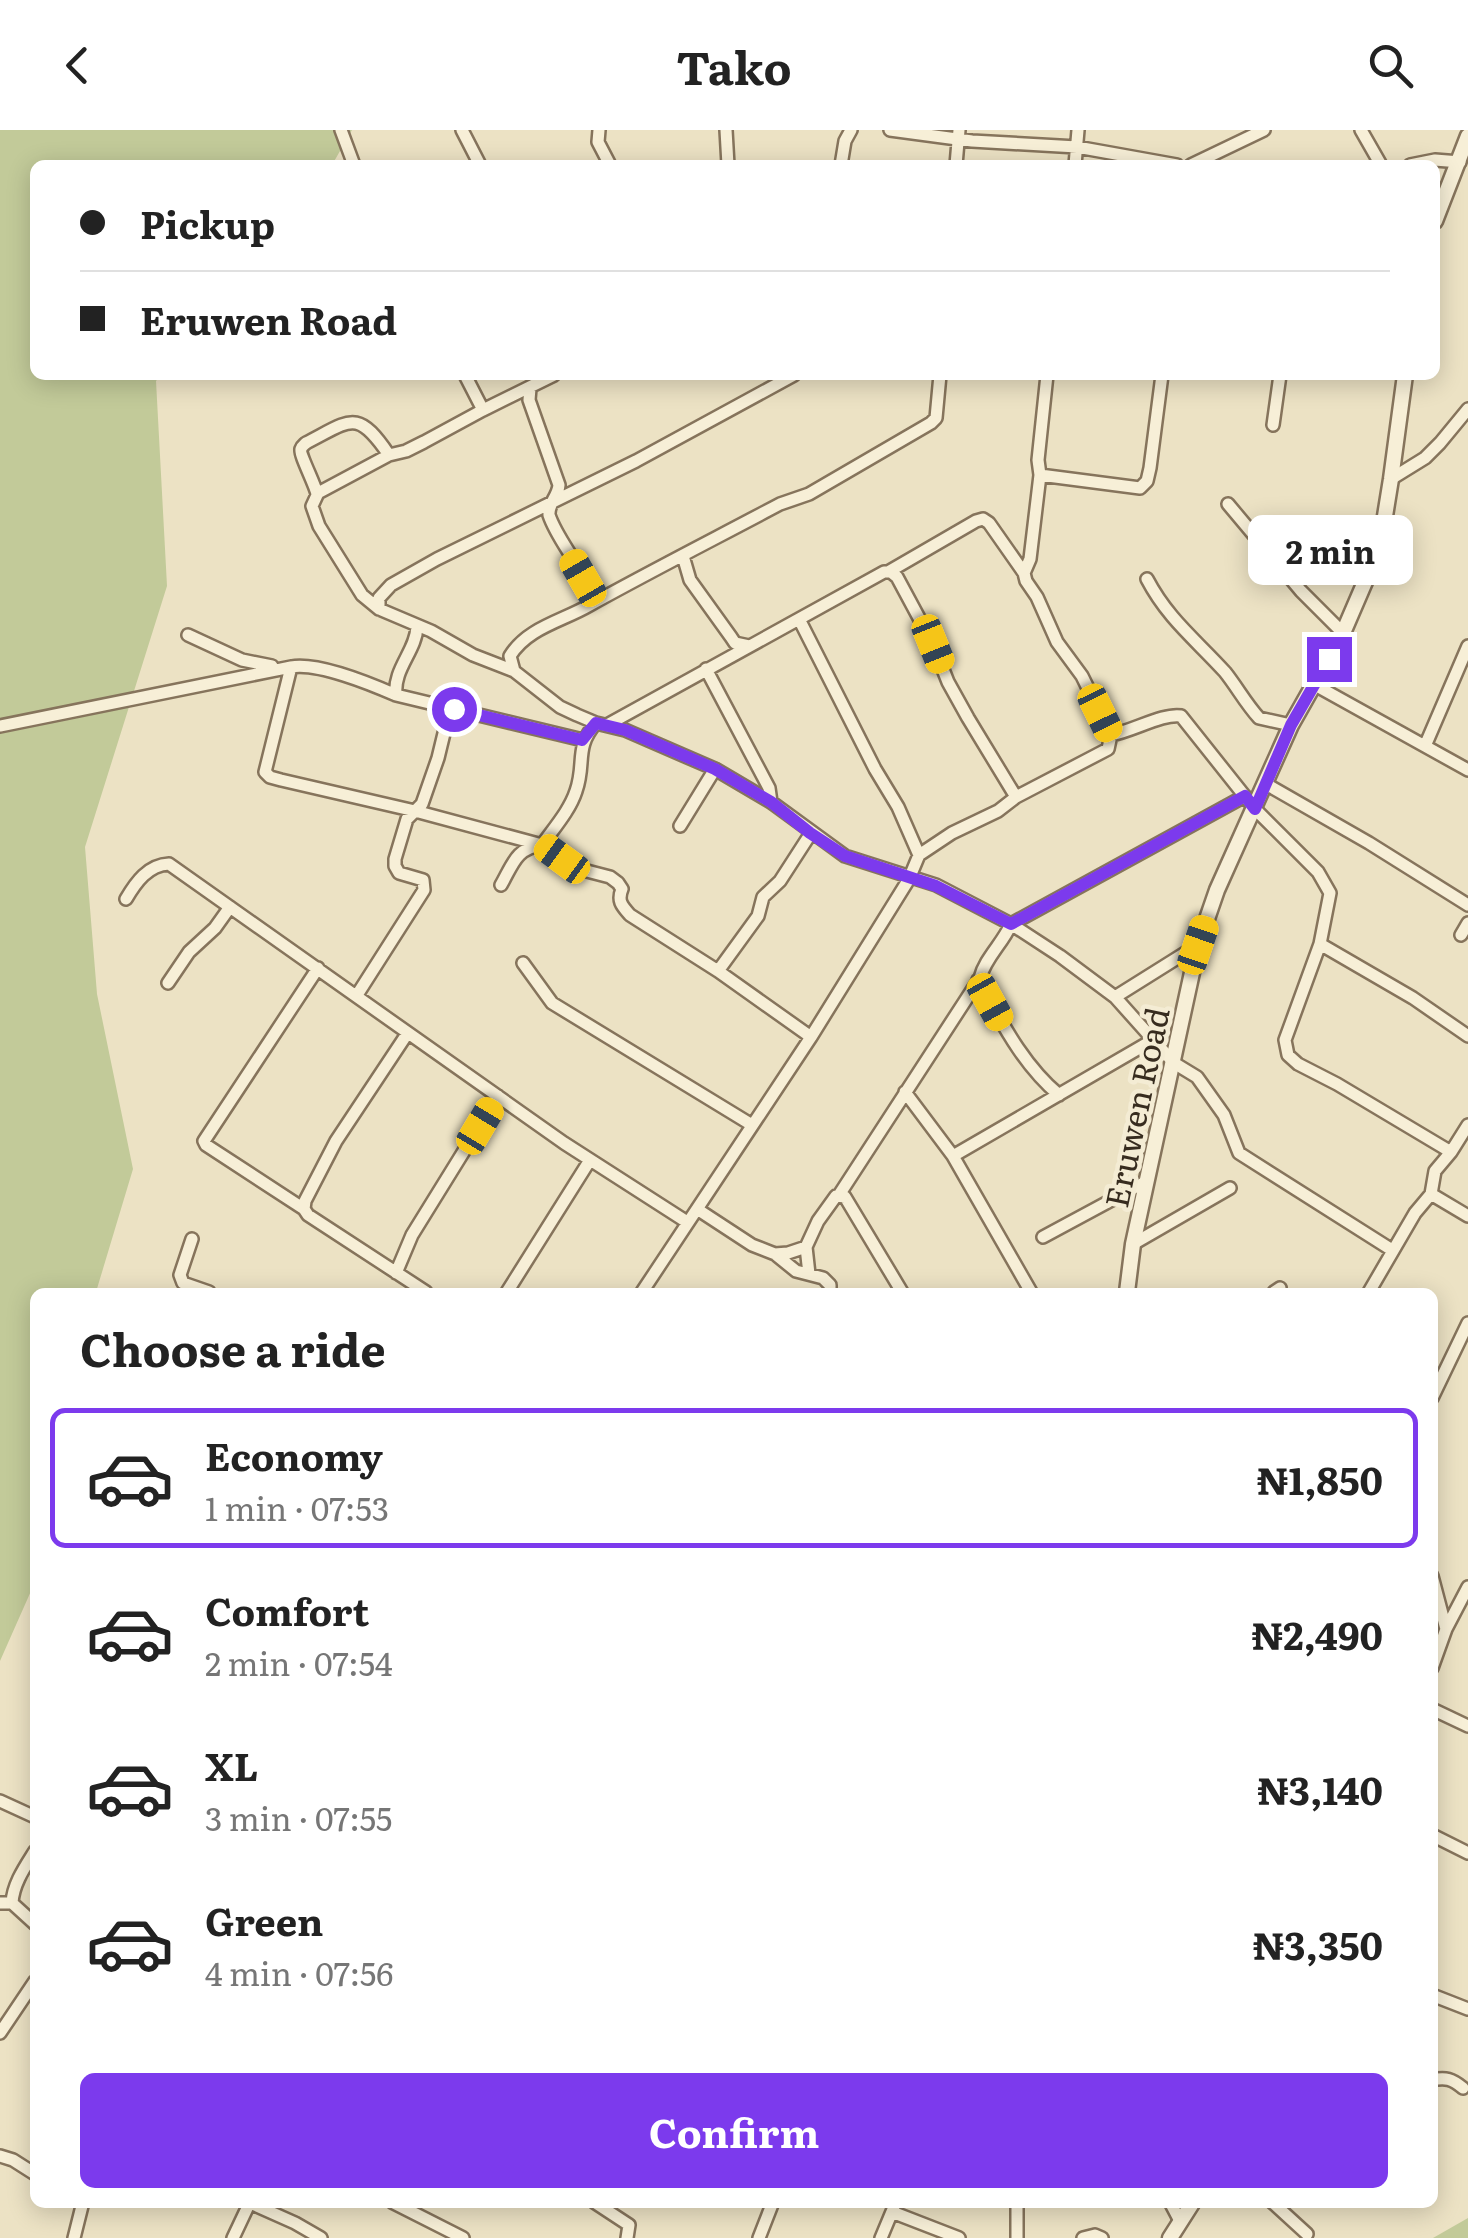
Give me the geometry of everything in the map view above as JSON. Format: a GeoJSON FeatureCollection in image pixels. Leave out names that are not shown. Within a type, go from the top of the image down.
{"type":"FeatureCollection","features":[{"type":"Feature","properties":{"kind":"street"},"geometry":{"type":"LineString","coordinates":[[341,130],[352,160]]}},
{"type":"Feature","properties":{"kind":"street"},"geometry":{"type":"LineString","coordinates":[[462,130],[477,160]]}},
{"type":"Feature","properties":{"kind":"street"},"geometry":{"type":"LineString","coordinates":[[599,130],[598,142],[607,160]]}},
{"type":"Feature","properties":{"kind":"street"},"geometry":{"type":"LineString","coordinates":[[726,130],[728,160]]}},
{"type":"Feature","properties":{"kind":"street"},"geometry":{"type":"LineString","coordinates":[[842,160],[851,130]]}},
{"type":"Feature","properties":{"kind":"street"},"geometry":{"type":"LineString","coordinates":[[890,130],[1078,146],[1157,160]]}},
{"type":"Feature","properties":{"kind":"street"},"geometry":{"type":"LineString","coordinates":[[1076,160],[1078,130]]}},
{"type":"Feature","properties":{"kind":"street"},"geometry":{"type":"LineString","coordinates":[[1201,160],[1262,130]]}},
{"type":"Feature","properties":{"kind":"street"},"geometry":{"type":"LineString","coordinates":[[1361,130],[1379,160]]}},
{"type":"Feature","properties":{"kind":"street"},"geometry":{"type":"LineString","coordinates":[[956,160],[958,135]]}},
{"type":"Feature","properties":{"kind":"street"},"geometry":{"type":"LineString","coordinates":[[1440,209],[1468,136]]}},
{"type":"Feature","properties":{"kind":"street"},"geometry":{"type":"LineString","coordinates":[[1440,160],[1460,162]]}},
{"type":"Feature","properties":{"kind":"street"},"geometry":{"type":"LineString","coordinates":[[467,380],[482,410]]}},
{"type":"Feature","properties":{"kind":"street"},"geometry":{"type":"LineString","coordinates":[[317,494],[511,396],[529,394],[547,380]]}},
{"type":"Feature","properties":{"kind":"street"},"geometry":{"type":"LineString","coordinates":[[379,609],[380,598],[390,586],[785,380]]}},
{"type":"Feature","properties":{"kind":"street"},"geometry":{"type":"LineString","coordinates":[[514,671],[510,656],[543,628],[780,504],[808,494],[932,423],[936,418],[940,380]]}},
{"type":"Feature","properties":{"kind":"street"},"geometry":{"type":"LineString","coordinates":[[1024,572],[1030,559],[1040,476],[1038,460],[1046,380]]}},
{"type":"Feature","properties":{"kind":"street"},"geometry":{"type":"LineString","coordinates":[[1040,476],[1140,488],[1147,481],[1150,468],[1161,380]]}},
{"type":"Feature","properties":{"kind":"street"},"geometry":{"type":"LineString","coordinates":[[1273,425],[1279,380]]}},
{"type":"Feature","properties":{"kind":"street","name":"Eruwen Road"},"geometry":{"type":"LineString","coordinates":[[1128,1288],[1133,1244],[1198,945],[1217,890],[1291,725],[1343,633],[1380,547],[1404,380]]}},
{"type":"Feature","properties":{"kind":"street"},"geometry":{"type":"LineString","coordinates":[[529,394],[559,486],[548,509],[551,522],[583,578],[591,604]]}},
{"type":"Feature","properties":{"kind":"street"},"geometry":{"type":"LineString","coordinates":[[1392,480],[1425,458],[1468,409]]}},
{"type":"Feature","properties":{"kind":"street"},"geometry":{"type":"LineString","coordinates":[[389,455],[372,430],[348,421],[306,442],[300,453],[317,494],[312,506],[318,526],[362,595],[379,609],[514,671],[560,707],[715,769],[771,802],[845,856],[936,886],[1011,924],[1115,997],[1174,1063],[1197,1077],[1224,1115],[1239,1152],[1392,1250]]}},
{"type":"Feature","properties":{"kind":"street"},"geometry":{"type":"LineString","coordinates":[[1228,504],[1301,591],[1343,633]]}},
{"type":"Feature","properties":{"kind":"street"},"geometry":{"type":"LineString","coordinates":[[501,885],[522,851],[542,845],[578,787],[582,740],[601,724],[888,572],[976,520],[989,523],[1024,572],[1057,642],[1082,676],[1111,735],[1104,753],[1016,797],[918,856],[910,879],[811,1036],[645,1288]]}},
{"type":"Feature","properties":{"kind":"street"},"geometry":{"type":"LineString","coordinates":[[684,556],[690,580],[730,638],[749,646]]}},
{"type":"Feature","properties":{"kind":"street"},"geometry":{"type":"LineString","coordinates":[[888,572],[897,576],[948,682],[1016,797]]}},
{"type":"Feature","properties":{"kind":"street"},"geometry":{"type":"LineString","coordinates":[[1147,579],[1158,601],[1221,668],[1259,718],[1291,725]]}},
{"type":"Feature","properties":{"kind":"street"},"geometry":{"type":"LineString","coordinates":[[799,619],[898,808],[918,856]]}},
{"type":"Feature","properties":{"kind":"street"},"geometry":{"type":"LineString","coordinates":[[396,695],[395,685],[417,626]]}},
{"type":"Feature","properties":{"kind":"street"},"geometry":{"type":"LineString","coordinates":[[188,635],[242,660],[291,667]]}},
{"type":"Feature","properties":{"kind":"street"},"geometry":{"type":"LineString","coordinates":[[1424,746],[1468,646]]}},
{"type":"Feature","properties":{"kind":"street"},"geometry":{"type":"LineString","coordinates":[[0,726],[304,665],[396,695],[582,740]]}},
{"type":"Feature","properties":{"kind":"street"},"geometry":{"type":"LineString","coordinates":[[291,667],[265,762],[265,772],[270,777],[542,845],[582,870],[610,877],[622,889],[618,897],[630,915],[718,970],[811,1036]]}},
{"type":"Feature","properties":{"kind":"street"},"geometry":{"type":"LineString","coordinates":[[706,669],[769,788],[771,802]]}},
{"type":"Feature","properties":{"kind":"street"},"geometry":{"type":"LineString","coordinates":[[1315,685],[1468,770]]}},
{"type":"Feature","properties":{"kind":"street"},"geometry":{"type":"LineString","coordinates":[[357,995],[424,890],[423,880],[399,873],[395,859],[408,819],[422,804],[454,709]]}},
{"type":"Feature","properties":{"kind":"street"},"geometry":{"type":"LineString","coordinates":[[1111,735],[1170,714],[1181,716],[1255,809],[1326,883],[1330,892],[1320,944],[1284,1040],[1288,1054],[1298,1064],[1450,1152]]}},
{"type":"Feature","properties":{"kind":"street"},"geometry":{"type":"LineString","coordinates":[[680,826],[715,769]]}},
{"type":"Feature","properties":{"kind":"street"},"geometry":{"type":"LineString","coordinates":[[1266,784],[1468,905]]}},
{"type":"Feature","properties":{"kind":"street"},"geometry":{"type":"LineString","coordinates":[[809,1274],[806,1247],[818,1221],[839,1195],[1011,924],[1245,796]]}},
{"type":"Feature","properties":{"kind":"street"},"geometry":{"type":"LineString","coordinates":[[718,970],[758,916],[763,897],[780,881],[810,833]]}},
{"type":"Feature","properties":{"kind":"street"},"geometry":{"type":"LineString","coordinates":[[126,899],[136,882],[155,866],[169,864],[407,1034],[687,1222]]}},
{"type":"Feature","properties":{"kind":"street"},"geometry":{"type":"LineString","coordinates":[[168,983],[189,952],[215,928],[230,907]]}},
{"type":"Feature","properties":{"kind":"street"},"geometry":{"type":"LineString","coordinates":[[1460,935],[1468,923]]}},
{"type":"Feature","properties":{"kind":"street"},"geometry":{"type":"LineString","coordinates":[[1320,944],[1468,1036]]}},
{"type":"Feature","properties":{"kind":"street"},"geometry":{"type":"LineString","coordinates":[[1115,997],[1198,945]]}},
{"type":"Feature","properties":{"kind":"street"},"geometry":{"type":"LineString","coordinates":[[523,963],[552,1003],[570,1016],[752,1126]]}},
{"type":"Feature","properties":{"kind":"street"},"geometry":{"type":"LineString","coordinates":[[318,968],[204,1141],[420,1288]]}},
{"type":"Feature","properties":{"kind":"street"},"geometry":{"type":"LineString","coordinates":[[978,980],[1026,1061],[1059,1095]]}},
{"type":"Feature","properties":{"kind":"street"},"geometry":{"type":"LineString","coordinates":[[304,1210],[305,1200],[336,1142],[407,1034]]}},
{"type":"Feature","properties":{"kind":"street"},"geometry":{"type":"LineString","coordinates":[[953,1156],[1153,1040]]}},
{"type":"Feature","properties":{"kind":"street"},"geometry":{"type":"LineString","coordinates":[[905,1092],[953,1156],[1029,1288]]}},
{"type":"Feature","properties":{"kind":"street"},"geometry":{"type":"LineString","coordinates":[[396,1273],[412,1235],[498,1096]]}},
{"type":"Feature","properties":{"kind":"street"},"geometry":{"type":"LineString","coordinates":[[1371,1288],[1415,1213],[1431,1194],[1435,1170],[1468,1125]]}},
{"type":"Feature","properties":{"kind":"street"},"geometry":{"type":"LineString","coordinates":[[509,1288],[590,1160]]}},
{"type":"Feature","properties":{"kind":"street"},"geometry":{"type":"LineString","coordinates":[[1043,1237],[1147,1181]]}},
{"type":"Feature","properties":{"kind":"street"},"geometry":{"type":"LineString","coordinates":[[1133,1244],[1230,1188]]}},
{"type":"Feature","properties":{"kind":"street"},"geometry":{"type":"LineString","coordinates":[[1431,1194],[1468,1216]]}},
{"type":"Feature","properties":{"kind":"street"},"geometry":{"type":"LineString","coordinates":[[839,1195],[845,1197],[900,1288]]}},
{"type":"Feature","properties":{"kind":"street"},"geometry":{"type":"LineString","coordinates":[[698,1209],[752,1245],[775,1254],[796,1271],[824,1278],[830,1288]]}},
{"type":"Feature","properties":{"kind":"street"},"geometry":{"type":"LineString","coordinates":[[192,1239],[180,1275],[184,1283],[198,1288]]}},
{"type":"Feature","properties":{"kind":"street"},"geometry":{"type":"LineString","coordinates":[[775,1254],[806,1247]]}},
{"type":"Feature","properties":{"kind":"street"},"geometry":{"type":"LineString","coordinates":[[1438,1386],[1468,1323]]}},
{"type":"Feature","properties":{"kind":"street"},"geometry":{"type":"LineString","coordinates":[[1438,1652],[1468,1587]]}},
{"type":"Feature","properties":{"kind":"street"},"geometry":{"type":"LineString","coordinates":[[1438,1599],[1446,1630]]}},
{"type":"Feature","properties":{"kind":"street"},"geometry":{"type":"LineString","coordinates":[[1438,1713],[1468,1726]]}},
{"type":"Feature","properties":{"kind":"street"},"geometry":{"type":"LineString","coordinates":[[0,1802],[30,1815]]}},
{"type":"Feature","properties":{"kind":"street"},"geometry":{"type":"LineString","coordinates":[[1438,1838],[1468,1852]]}},
{"type":"Feature","properties":{"kind":"street"},"geometry":{"type":"LineString","coordinates":[[30,1859],[6,1903],[30,1920]]}},
{"type":"Feature","properties":{"kind":"street"},"geometry":{"type":"LineString","coordinates":[[0,2033],[30,1988]]}},
{"type":"Feature","properties":{"kind":"street"},"geometry":{"type":"LineString","coordinates":[[1438,1997],[1468,2008]]}},
{"type":"Feature","properties":{"kind":"street"},"geometry":{"type":"LineString","coordinates":[[1438,2079],[1453,2080],[1463,2088]]}},
{"type":"Feature","properties":{"kind":"street"},"geometry":{"type":"LineString","coordinates":[[0,2156],[30,2171]]}},
{"type":"Feature","properties":{"kind":"street"},"geometry":{"type":"LineString","coordinates":[[74,2238],[82,2208]]}},
{"type":"Feature","properties":{"kind":"street"},"geometry":{"type":"LineString","coordinates":[[233,2238],[247,2208]]}},
{"type":"Feature","properties":{"kind":"street"},"geometry":{"type":"LineString","coordinates":[[260,2208],[321,2238]]}},
{"type":"Feature","properties":{"kind":"street"},"geometry":{"type":"LineString","coordinates":[[404,2208],[463,2238]]}},
{"type":"Feature","properties":{"kind":"street"},"geometry":{"type":"LineString","coordinates":[[603,2208],[629,2225],[627,2238]]}},
{"type":"Feature","properties":{"kind":"street"},"geometry":{"type":"LineString","coordinates":[[759,2238],[770,2208]]}},
{"type":"Feature","properties":{"kind":"street"},"geometry":{"type":"LineString","coordinates":[[881,2238],[894,2208]]}},
{"type":"Feature","properties":{"kind":"street"},"geometry":{"type":"LineString","coordinates":[[896,2208],[959,2238]]}},
{"type":"Feature","properties":{"kind":"street"},"geometry":{"type":"LineString","coordinates":[[1017,2208],[1017,2238]]}},
{"type":"Feature","properties":{"kind":"street"},"geometry":{"type":"LineString","coordinates":[[1173,2208],[1180,2221]]}},
{"type":"Feature","properties":{"kind":"street"},"geometry":{"type":"LineString","coordinates":[[1170,2238],[1189,2208]]}},
{"type":"Feature","properties":{"kind":"street"},"geometry":{"type":"LineString","coordinates":[[1279,2208],[1307,2234]]}},
{"type":"Feature","properties":{"kind":"street"},"geometry":{"type":"LineString","coordinates":[[1083,2238],[1102,2238]]}},
{"type":"Feature","properties":{"kind":"green space"},"geometry":{"type":"Polygon","coordinates":[[[0,130],[352,130],[335,160],[30,160],[30,380],[157,380],[167,586],[85,847],[97,994],[133,1169],[97,1288],[30,1288],[30,1593],[0,1661],[0,130]]]}},
{"type":"Feature","properties":{"kind":"green space"},"geometry":{"type":"Polygon","coordinates":[[[1468,2218],[1468,2238],[1433,2238],[1468,2218]]]}},
{"type":"Feature","properties":{"kind":"route"},"geometry":{"type":"LineString","coordinates":[[454,709],[582,740],[596,723],[625,730],[742,784],[845,856],[936,886],[1011,924],[1245,796],[1255,809],[1291,725],[1329,659]]}}]}
